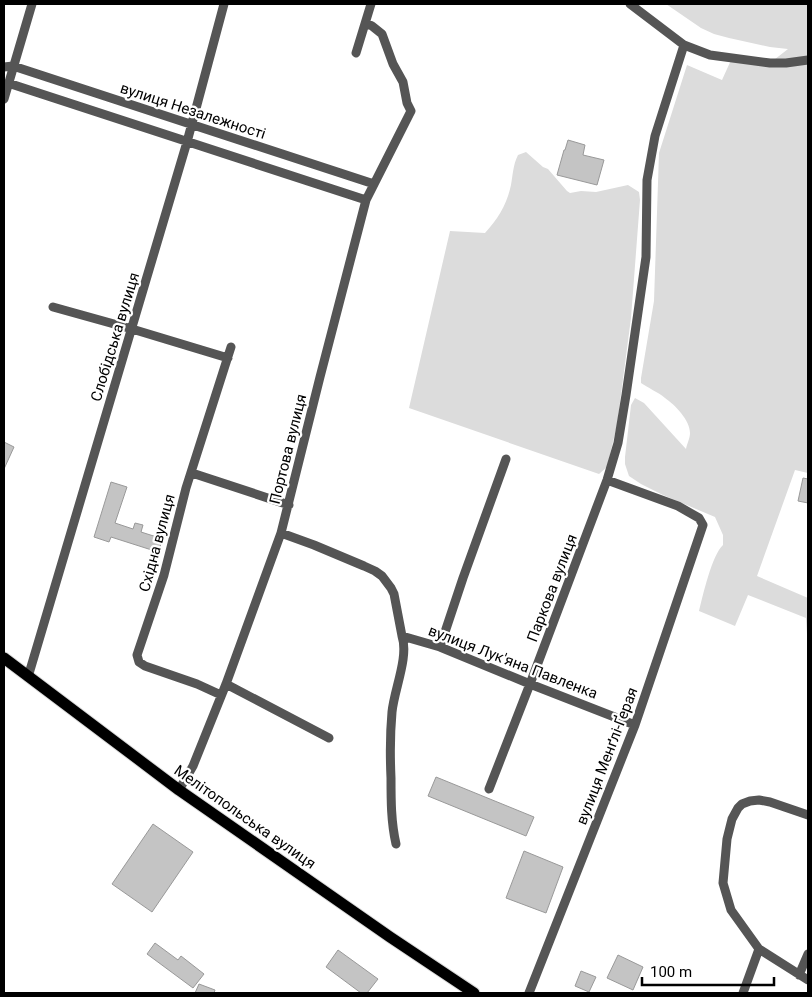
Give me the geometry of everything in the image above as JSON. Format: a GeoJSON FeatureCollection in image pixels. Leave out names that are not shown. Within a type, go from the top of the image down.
{"type":"FeatureCollection","features":[{"type":"Feature","properties":{"kind":"main road","name":"Мелітопольська вулиця"},"geometry":{"type":"LineString","coordinates":[[4,658],[179,790],[474,993]]}},
{"type":"Feature","properties":{"kind":"street"},"geometry":{"type":"LineString","coordinates":[[5,90],[8,67],[32,4]]}},
{"type":"Feature","properties":{"kind":"street","name":"Слобідська вулиця"},"geometry":{"type":"LineString","coordinates":[[28,677],[192,125],[224,4]]}},
{"type":"Feature","properties":{"kind":"street"},"geometry":{"type":"LineString","coordinates":[[356,53],[371,4]]}},
{"type":"Feature","properties":{"kind":"street"},"geometry":{"type":"LineString","coordinates":[[630,4],[684,46],[710,55],[770,63],[808,60]]}},
{"type":"Feature","properties":{"kind":"street","name":"Портова вулиця"},"geometry":{"type":"LineString","coordinates":[[179,790],[192,766],[226,684],[281,534],[366,200],[411,111],[402,82],[382,34],[366,23]]}},
{"type":"Feature","properties":{"kind":"street","name":"Паркова вулиця"},"geometry":{"type":"LineString","coordinates":[[488,789],[607,480],[618,443],[646,258],[648,180],[655,136],[684,46]]}},
{"type":"Feature","properties":{"kind":"street","name":"вулиця Незалежності"},"geometry":{"type":"LineString","coordinates":[[8,67],[374,184]]}},
{"type":"Feature","properties":{"kind":"street","name":"вулиця Незалежності"},"geometry":{"type":"LineString","coordinates":[[5,90],[187,142],[366,200]]}},
{"type":"Feature","properties":{"kind":"street"},"geometry":{"type":"LineString","coordinates":[[53,307],[228,358]]}},
{"type":"Feature","properties":{"kind":"street","name":"Східна вулиця"},"geometry":{"type":"LineString","coordinates":[[221,696],[197,684],[145,666],[139,662],[137,655],[164,575],[186,488],[231,347]]}},
{"type":"Feature","properties":{"kind":"street"},"geometry":{"type":"LineString","coordinates":[[440,647],[506,459]]}},
{"type":"Feature","properties":{"kind":"street"},"geometry":{"type":"LineString","coordinates":[[192,473],[289,505]]}},
{"type":"Feature","properties":{"kind":"street","name":"вулиця Менґлі-Ґерая"},"geometry":{"type":"LineString","coordinates":[[529,993],[636,725],[704,525],[699,518],[678,506],[607,480]]}},
{"type":"Feature","properties":{"kind":"street"},"geometry":{"type":"LineString","coordinates":[[281,534],[314,545],[376,571],[382,576],[394,594],[404,647],[392,711],[392,821],[396,844]]}},
{"type":"Feature","properties":{"kind":"street","name":"вулиця Лук'яна Павленка"},"geometry":{"type":"LineString","coordinates":[[402,636],[440,647],[636,725]]}},
{"type":"Feature","properties":{"kind":"street"},"geometry":{"type":"LineString","coordinates":[[226,684],[329,738]]}},
{"type":"Feature","properties":{"kind":"street"},"geometry":{"type":"LineString","coordinates":[[808,815],[759,800],[742,804],[732,819],[727,839],[723,883],[730,910],[759,949],[808,980]]}},
{"type":"Feature","properties":{"kind":"street"},"geometry":{"type":"LineString","coordinates":[[743,993],[759,949]]}},
{"type":"Feature","properties":{"kind":"street"},"geometry":{"type":"LineString","coordinates":[[799,975],[808,954]]}},
{"type":"Feature","properties":{"kind":"shaded area"},"geometry":{"type":"Polygon","coordinates":[[[666,4],[808,4],[808,473],[795,470],[757,576],[808,598],[808,650],[806,618],[748,595],[735,626],[699,611],[715,557],[723,545],[723,535],[715,517],[641,484],[629,476],[625,464],[631,405],[635,398],[644,403],[686,449],[690,435],[688,423],[677,409],[669,401],[641,383],[654,301],[659,153],[687,65],[722,80],[732,58],[770,63],[788,49],[770,47],[714,34],[701,28],[666,4]]]}},
{"type":"Feature","properties":{"kind":"shaded area"},"geometry":{"type":"Polygon","coordinates":[[[526,152],[548,169],[570,193],[581,191],[596,192],[628,185],[639,192],[640,200],[631,318],[617,425],[607,467],[599,474],[409,408],[450,231],[485,233],[498,217],[504,205],[518,155],[526,152]]]}},
{"type":"Feature","properties":{"kind":"building"},"geometry":{"type":"Polygon","coordinates":[[[568,140],[585,145],[583,155],[604,160],[597,185],[557,175],[568,140]]]}},
{"type":"Feature","properties":{"kind":"building"},"geometry":{"type":"Polygon","coordinates":[[[4,442],[14,447],[4,469],[4,442]]]}},
{"type":"Feature","properties":{"kind":"building"},"geometry":{"type":"Polygon","coordinates":[[[803,478],[808,479],[808,503],[798,501],[803,478]]]}},
{"type":"Feature","properties":{"kind":"building"},"geometry":{"type":"Polygon","coordinates":[[[111,482],[127,487],[115,523],[133,529],[135,523],[143,525],[141,532],[163,539],[158,552],[111,537],[109,542],[94,537],[111,482]]]}},
{"type":"Feature","properties":{"kind":"building"},"geometry":{"type":"Polygon","coordinates":[[[436,777],[534,817],[526,836],[428,796],[436,777]]]}},
{"type":"Feature","properties":{"kind":"building"},"geometry":{"type":"Polygon","coordinates":[[[153,824],[193,852],[152,912],[112,884],[153,824]]]}},
{"type":"Feature","properties":{"kind":"building"},"geometry":{"type":"Polygon","coordinates":[[[524,851],[563,867],[546,913],[506,898],[524,851]]]}},
{"type":"Feature","properties":{"kind":"building"},"geometry":{"type":"Polygon","coordinates":[[[155,943],[178,960],[181,956],[204,974],[193,988],[147,954],[155,943]]]}},
{"type":"Feature","properties":{"kind":"building"},"geometry":{"type":"Polygon","coordinates":[[[338,950],[378,979],[367,993],[361,993],[326,967],[338,950]]]}},
{"type":"Feature","properties":{"kind":"building"},"geometry":{"type":"Polygon","coordinates":[[[618,955],[643,967],[633,990],[607,978],[618,955]]]}},
{"type":"Feature","properties":{"kind":"building"},"geometry":{"type":"Polygon","coordinates":[[[581,971],[596,977],[589,992],[575,986],[581,971]]]}},
{"type":"Feature","properties":{"kind":"building"},"geometry":{"type":"Polygon","coordinates":[[[199,984],[215,990],[214,993],[195,993],[199,984]]]}}]}
